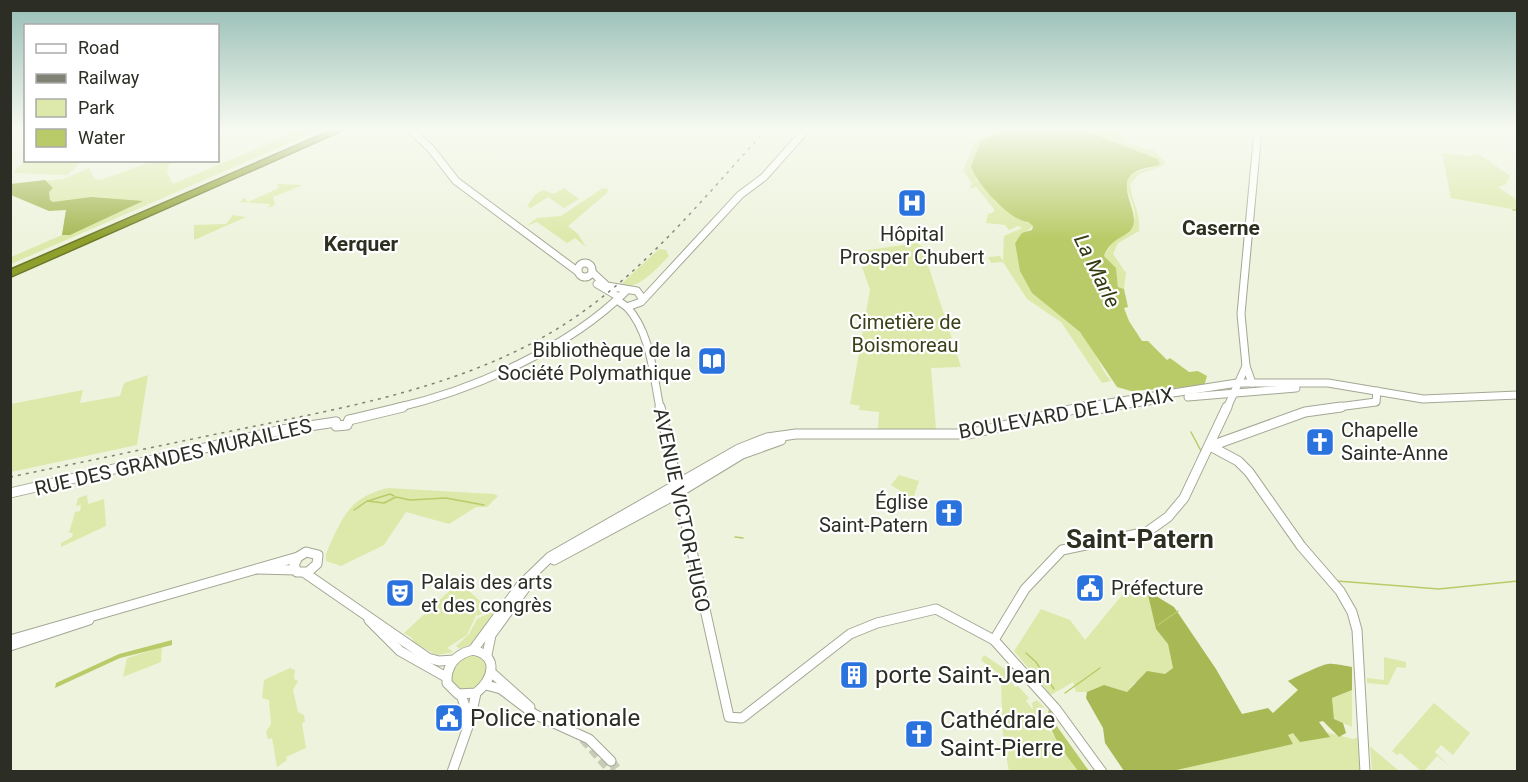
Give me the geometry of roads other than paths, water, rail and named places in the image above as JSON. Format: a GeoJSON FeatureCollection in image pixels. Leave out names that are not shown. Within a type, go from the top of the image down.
{"type":"FeatureCollection","features":[{"type":"Feature","properties":{"kind":"highway"},"geometry":{"type":"LineString","coordinates":[[10,272],[248,166]]}},
{"type":"Feature","properties":{"kind":"highway"},"geometry":{"type":"LineString","coordinates":[[10,272],[254,166]]}},
{"type":"Feature","properties":{"kind":"main road"},"geometry":{"type":"LineString","coordinates":[[445,166],[456,181],[566,263],[579,268],[592,266],[589,274]]}},
{"type":"Feature","properties":{"kind":"main road"},"geometry":{"type":"LineString","coordinates":[[589,274],[621,302],[638,305],[641,295],[661,280],[746,189],[764,177],[773,166]]}},
{"type":"Feature","properties":{"kind":"main road"},"geometry":{"type":"LineString","coordinates":[[1252,383],[1246,366],[1241,314],[1255,166]]}},
{"type":"Feature","properties":{"kind":"main road"},"geometry":{"type":"LineString","coordinates":[[579,268],[579,275],[589,274],[609,287],[641,295]]}},
{"type":"Feature","properties":{"kind":"main road"},"geometry":{"type":"LineString","coordinates":[[621,302],[626,291]]}},
{"type":"Feature","properties":{"kind":"main road","name":"RUE DES GRANDES MURAILLES"},"geometry":{"type":"LineString","coordinates":[[10,493],[282,430],[336,422],[336,426],[342,428],[349,420],[431,400],[481,383],[525,361],[621,302]]}},
{"type":"Feature","properties":{"kind":"main road","name":"AVENUE VICTOR HUGO"},"geometry":{"type":"LineString","coordinates":[[621,302],[638,319],[645,335],[677,490],[729,717],[742,718],[850,634],[877,623],[936,609],[994,640]]}},
{"type":"Feature","properties":{"kind":"main road"},"geometry":{"type":"LineString","coordinates":[[1102,771],[1056,709],[994,640],[1025,589],[1062,550],[1115,541],[1147,532],[1160,525],[1184,498],[1223,420],[1246,366]]}},
{"type":"Feature","properties":{"kind":"main road","name":"BOULEVARD DE LA PAIX"},"geometry":{"type":"LineString","coordinates":[[473,650],[521,585],[550,557],[579,538],[677,490],[739,449],[767,438],[810,434],[969,434],[1100,403],[1249,387],[1252,383],[1328,383],[1377,394]]}},
{"type":"Feature","properties":{"kind":"main road"},"geometry":{"type":"LineString","coordinates":[[1236,388],[1291,383]]}},
{"type":"Feature","properties":{"kind":"main road","name":"BOULEVARD DE LA PAIX"},"geometry":{"type":"LineString","coordinates":[[487,655],[491,635],[525,588],[547,565],[742,453],[784,439],[971,437],[1093,409],[1191,397],[1236,388],[1322,386],[1442,400],[1518,396]]}},
{"type":"Feature","properties":{"kind":"main road"},"geometry":{"type":"LineString","coordinates":[[1210,446],[1305,412],[1376,402],[1377,394]]}},
{"type":"Feature","properties":{"kind":"main road"},"geometry":{"type":"LineString","coordinates":[[1210,446],[1238,461],[1248,472],[1301,546],[1349,605],[1357,630],[1365,771]]}},
{"type":"Feature","properties":{"kind":"main road"},"geometry":{"type":"LineString","coordinates":[[10,646],[76,626],[98,616],[298,557],[306,552],[316,553],[319,560],[316,566],[322,583]]}},
{"type":"Feature","properties":{"kind":"main road"},"geometry":{"type":"LineString","coordinates":[[298,557],[294,566],[300,571],[322,583],[428,658],[439,661],[454,660],[473,650],[487,655],[492,661],[492,673],[486,686],[476,693],[461,695],[450,689],[446,678],[393,646],[360,611]]}},
{"type":"Feature","properties":{"kind":"main road"},"geometry":{"type":"LineString","coordinates":[[254,569],[300,571],[316,566]]}},
{"type":"Feature","properties":{"kind":"main road"},"geometry":{"type":"LineString","coordinates":[[10,640],[78,619],[98,616]]}},
{"type":"Feature","properties":{"kind":"main road"},"geometry":{"type":"LineString","coordinates":[[446,678],[454,660]]}},
{"type":"Feature","properties":{"kind":"main road"},"geometry":{"type":"LineString","coordinates":[[492,673],[541,715]]}},
{"type":"Feature","properties":{"kind":"main road"},"geometry":{"type":"LineString","coordinates":[[486,686],[501,689],[522,706],[595,743],[611,761]]}},
{"type":"Feature","properties":{"kind":"main road"},"geometry":{"type":"LineString","coordinates":[[452,771],[470,721],[476,693]]}},
{"type":"Feature","properties":{"kind":"main road"},"geometry":{"type":"LineString","coordinates":[[461,695],[466,709],[467,726]]}},
{"type":"Feature","properties":{"kind":"water"},"geometry":{"type":"Polygon","coordinates":[[[971,166],[1152,166],[1130,176],[1127,188],[1133,211],[1133,226],[1128,233],[1111,244],[1104,256],[1116,268],[1118,287],[1124,289],[1128,307],[1124,308],[1129,321],[1142,341],[1148,341],[1167,360],[1170,358],[1189,372],[1198,371],[1207,376],[1204,386],[1131,391],[1117,387],[1080,332],[1032,293],[1020,271],[1015,243],[1022,233],[1032,230],[1033,226],[1012,215],[994,200],[971,166]]]}},
{"type":"Feature","properties":{"kind":"water"},"geometry":{"type":"Polygon","coordinates":[[[172,640],[172,645],[120,658],[55,688],[56,683],[119,654],[172,640]]]}},
{"type":"Feature","properties":{"kind":"water"},"geometry":{"type":"Polygon","coordinates":[[[1049,709],[1056,719],[1056,725],[1089,771],[1078,771],[1052,732],[1048,716],[1049,709]]]}},
{"type":"Feature","properties":{"kind":"waterway"},"geometry":{"type":"LineString","coordinates":[[1513,210],[1518,210]]}},
{"type":"Feature","properties":{"kind":"waterway","name":"La Marle"},"geometry":{"type":"LineString","coordinates":[[1191,432],[1201,451]]}},
{"type":"Feature","properties":{"kind":"waterway"},"geometry":{"type":"LineString","coordinates":[[368,501],[390,494],[394,496]]}},
{"type":"Feature","properties":{"kind":"waterway"},"geometry":{"type":"LineString","coordinates":[[354,510],[367,501],[384,503],[396,497],[410,500],[446,498],[484,505]]}},
{"type":"Feature","properties":{"kind":"waterway"},"geometry":{"type":"LineString","coordinates":[[735,537],[743,538]]}},
{"type":"Feature","properties":{"kind":"waterway"},"geometry":{"type":"LineString","coordinates":[[1337,581],[1439,589],[1518,581]]}},
{"type":"Feature","properties":{"kind":"waterway","name":"La Marle"},"geometry":{"type":"LineString","coordinates":[[1158,625],[1178,611]]}},
{"type":"Feature","properties":{"kind":"waterway"},"geometry":{"type":"LineString","coordinates":[[1026,653],[1036,662],[1054,689]]}},
{"type":"Feature","properties":{"kind":"waterway","name":"La Marle"},"geometry":{"type":"LineString","coordinates":[[1065,693],[1100,668]]}},
{"type":"Feature","properties":{"kind":"tunnel"},"geometry":{"type":"LineString","coordinates":[[583,739],[612,772]]}},
{"type":"Feature","properties":{"kind":"tunnel"},"geometry":{"type":"LineString","coordinates":[[611,761],[619,772]]}},
{"type":"Feature","properties":{"kind":"railway"},"geometry":{"type":"LineString","coordinates":[[10,477],[372,401],[455,376],[495,361],[534,342],[599,300],[650,255],[733,166]]}},
{"type":"Feature","properties":{"kind":"place","name":"Hôpital Prosper Chubert"},"geometry":{"type":"Point","coordinates":[912,203]}},
{"type":"Feature","properties":{"kind":"place","name":"Bibliothèque de la Société Polymathique"},"geometry":{"type":"Point","coordinates":[712,361]}},
{"type":"Feature","properties":{"kind":"place","name":"Chapelle Sainte-Anne"},"geometry":{"type":"Point","coordinates":[1320,442]}},
{"type":"Feature","properties":{"kind":"place","name":"Église Saint-Patern"},"geometry":{"type":"Point","coordinates":[949,513]}},
{"type":"Feature","properties":{"kind":"place","name":"Préfecture"},"geometry":{"type":"Point","coordinates":[1090,588]}},
{"type":"Feature","properties":{"kind":"place","name":"Palais des arts et des congrès"},"geometry":{"type":"Point","coordinates":[400,593]}},
{"type":"Feature","properties":{"kind":"place","name":"porte Saint-Jean"},"geometry":{"type":"Point","coordinates":[854,675]}},
{"type":"Feature","properties":{"kind":"place","name":"Police nationale"},"geometry":{"type":"Point","coordinates":[449,718]}},
{"type":"Feature","properties":{"kind":"place","name":"Cathédrale Saint-Pierre"},"geometry":{"type":"Point","coordinates":[919,734]}},
{"type":"Feature","properties":{"kind":"district","name":"Caserne"},"geometry":{"type":"Point","coordinates":[1221,228]}},
{"type":"Feature","properties":{"kind":"district","name":"Kerquer"},"geometry":{"type":"Point","coordinates":[361,244]}},
{"type":"Feature","properties":{"kind":"district","name":"Saint-Patern"},"geometry":{"type":"Point","coordinates":[1140,539]}},
{"type":"Feature","properties":{"kind":"park label","name":"Cimetière de Boismoreau"},"geometry":{"type":"Point","coordinates":[905,334]}}]}
